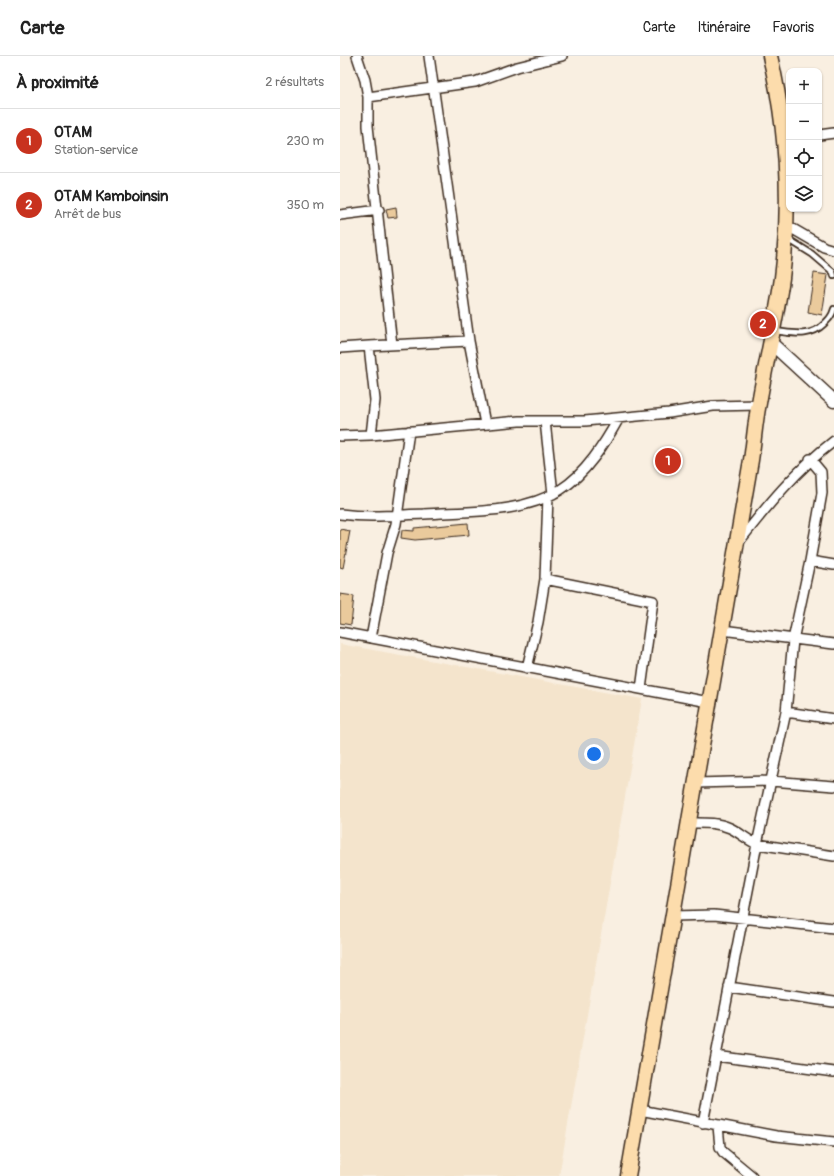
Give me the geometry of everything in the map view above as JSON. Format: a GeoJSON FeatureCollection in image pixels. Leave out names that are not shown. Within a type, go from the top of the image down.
{"type":"FeatureCollection","features":[{"type":"Feature","properties":{"kind":"main road"},"geometry":{"type":"LineString","coordinates":[[770,56],[786,135]]}},
{"type":"Feature","properties":{"kind":"main road"},"geometry":{"type":"LineString","coordinates":[[628,1176],[722,630],[735,546],[751,460],[759,405],[782,279],[786,231],[787,176]]}},
{"type":"Feature","properties":{"kind":"street"},"geometry":{"type":"LineString","coordinates":[[357,56],[368,97],[368,126],[379,210],[392,345]]}},
{"type":"Feature","properties":{"kind":"street"},"geometry":{"type":"LineString","coordinates":[[429,56],[469,341],[486,424]]}},
{"type":"Feature","properties":{"kind":"street"},"geometry":{"type":"LineString","coordinates":[[368,97],[475,82],[517,67],[562,56]]}},
{"type":"Feature","properties":{"kind":"street"},"geometry":{"type":"LineString","coordinates":[[822,135],[834,133]]}},
{"type":"Feature","properties":{"kind":"street"},"geometry":{"type":"LineString","coordinates":[[340,215],[379,210]]}},
{"type":"Feature","properties":{"kind":"street"},"geometry":{"type":"LineString","coordinates":[[786,231],[834,250]]}},
{"type":"Feature","properties":{"kind":"street"},"geometry":{"type":"LineString","coordinates":[[772,337],[834,401]]}},
{"type":"Feature","properties":{"kind":"street"},"geometry":{"type":"LineString","coordinates":[[340,348],[469,341]]}},
{"type":"Feature","properties":{"kind":"street"},"geometry":{"type":"LineString","coordinates":[[369,346],[375,400],[371,435]]}},
{"type":"Feature","properties":{"kind":"street"},"geometry":{"type":"LineString","coordinates":[[340,436],[371,435],[519,421],[585,421],[669,413],[713,406],[759,405]]}},
{"type":"Feature","properties":{"kind":"street"},"geometry":{"type":"LineString","coordinates":[[340,514],[369,517],[485,511],[517,506],[550,495],[562,489],[578,474],[602,447],[619,418]]}},
{"type":"Feature","properties":{"kind":"street"},"geometry":{"type":"LineString","coordinates":[[527,668],[538,622],[545,579],[550,495],[546,421]]}},
{"type":"Feature","properties":{"kind":"street"},"geometry":{"type":"LineString","coordinates":[[371,638],[387,554],[397,515],[409,431]]}},
{"type":"Feature","properties":{"kind":"street"},"geometry":{"type":"LineString","coordinates":[[735,546],[768,505],[810,459],[834,441]]}},
{"type":"Feature","properties":{"kind":"street"},"geometry":{"type":"LineString","coordinates":[[703,1123],[742,918],[786,712],[793,640],[810,561],[822,493],[821,472],[810,459]]}},
{"type":"Feature","properties":{"kind":"street"},"geometry":{"type":"LineString","coordinates":[[810,561],[834,565]]}},
{"type":"Feature","properties":{"kind":"street"},"geometry":{"type":"LineString","coordinates":[[545,579],[653,601],[641,689]]}},
{"type":"Feature","properties":{"kind":"street"},"geometry":{"type":"LineString","coordinates":[[722,630],[834,644]]}},
{"type":"Feature","properties":{"kind":"street"},"geometry":{"type":"LineString","coordinates":[[340,632],[709,702]]}},
{"type":"Feature","properties":{"kind":"street"},"geometry":{"type":"LineString","coordinates":[[786,712],[834,719]]}},
{"type":"Feature","properties":{"kind":"street"},"geometry":{"type":"LineString","coordinates":[[696,782],[771,781],[834,786]]}},
{"type":"Feature","properties":{"kind":"street"},"geometry":{"type":"LineString","coordinates":[[689,823],[718,824],[730,828],[748,841],[757,844],[834,856]]}},
{"type":"Feature","properties":{"kind":"street"},"geometry":{"type":"LineString","coordinates":[[673,916],[714,915],[834,928]]}},
{"type":"Feature","properties":{"kind":"street"},"geometry":{"type":"LineString","coordinates":[[729,987],[834,1002]]}},
{"type":"Feature","properties":{"kind":"street"},"geometry":{"type":"LineString","coordinates":[[716,1056],[834,1072]]}},
{"type":"Feature","properties":{"kind":"street"},"geometry":{"type":"LineString","coordinates":[[640,1110],[776,1136],[834,1142]]}},
{"type":"Feature","properties":{"kind":"street"},"geometry":{"type":"LineString","coordinates":[[718,1126],[720,1147],[723,1152],[752,1176]]}},
{"type":"Feature","properties":{"kind":"lane"},"geometry":{"type":"LineString","coordinates":[[786,231],[833,272],[834,276]]}},
{"type":"Feature","properties":{"kind":"lane"},"geometry":{"type":"LineString","coordinates":[[772,337],[802,335],[818,330],[832,316],[834,308]]}},
{"type":"Feature","properties":{"kind":"shaded area"},"geometry":{"type":"Polygon","coordinates":[[[340,644],[642,699],[559,1176],[340,1176],[340,644]]]}},
{"type":"Feature","properties":{"kind":"building"},"geometry":{"type":"Polygon","coordinates":[[[396,207],[397,217],[388,218],[386,209],[396,207]]]}},
{"type":"Feature","properties":{"kind":"building"},"geometry":{"type":"Polygon","coordinates":[[[814,273],[828,275],[822,315],[808,312],[814,273]]]}},
{"type":"Feature","properties":{"kind":"building"},"geometry":{"type":"Polygon","coordinates":[[[468,523],[469,535],[415,540],[401,538],[402,530],[414,531],[414,528],[468,523]]]}},
{"type":"Feature","properties":{"kind":"building"},"geometry":{"type":"Polygon","coordinates":[[[340,529],[350,531],[343,568],[340,567],[340,529]]]}},
{"type":"Feature","properties":{"kind":"building"},"geometry":{"type":"Polygon","coordinates":[[[340,594],[354,596],[351,625],[340,623],[340,594]]]}},
{"type":"Feature","properties":{"kind":"place","name":"OTAM Kamboinsin"},"geometry":{"type":"Point","coordinates":[763,324]}},
{"type":"Feature","properties":{"kind":"place","name":"OTAM"},"geometry":{"type":"Point","coordinates":[668,461]}}]}
